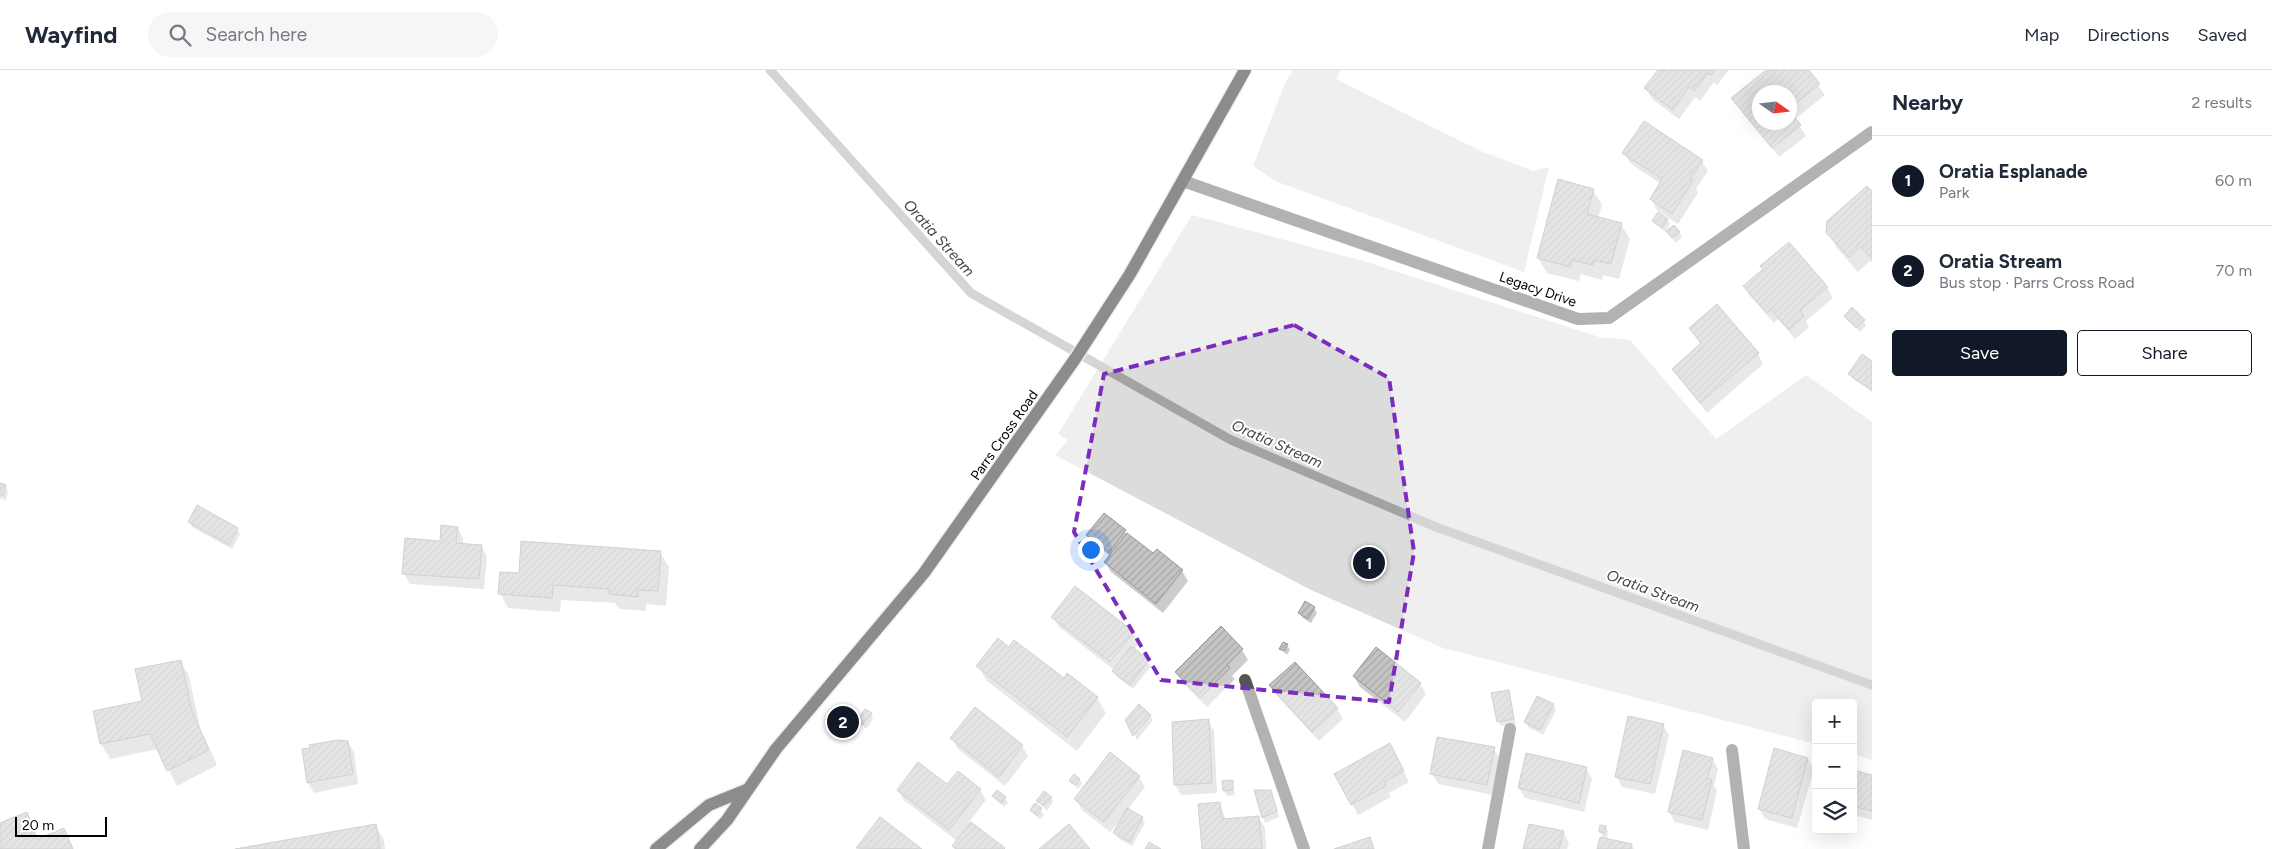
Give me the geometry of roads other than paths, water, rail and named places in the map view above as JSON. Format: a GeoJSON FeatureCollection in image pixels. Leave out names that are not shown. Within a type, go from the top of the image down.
{"type":"FeatureCollection","features":[{"type":"Feature","properties":{"kind":"main road","name":"Parrs Cross Road"},"geometry":{"type":"LineString","coordinates":[[700,849],[727,820],[776,748],[924,573],[1024,432],[1075,359],[1130,274],[1245,70]]}},
{"type":"Feature","properties":{"kind":"main road"},"geometry":{"type":"LineString","coordinates":[[656,849],[709,805],[746,790]]}},
{"type":"Feature","properties":{"kind":"street","name":"Legacy Drive"},"geometry":{"type":"LineString","coordinates":[[1182,181],[1578,318],[1608,318],[1872,132]]}},
{"type":"Feature","properties":{"kind":"street"},"geometry":{"type":"LineString","coordinates":[[1245,680],[1304,849]]}},
{"type":"Feature","properties":{"kind":"street"},"geometry":{"type":"LineString","coordinates":[[1488,849],[1510,729]]}},
{"type":"Feature","properties":{"kind":"street"},"geometry":{"type":"LineString","coordinates":[[1732,750],[1744,849]]}},
{"type":"Feature","properties":{"kind":"waterway","name":"Oratia Stream"},"geometry":{"type":"LineString","coordinates":[[770,70],[971,293],[1231,440],[1436,527],[1872,685]]}},
{"type":"Feature","properties":{"kind":"place","name":"Oratia Esplanade"},"geometry":{"type":"Point","coordinates":[1369,563]}},
{"type":"Feature","properties":{"kind":"place","name":"Oratia Stream"},"geometry":{"type":"Point","coordinates":[843,722]}}]}
